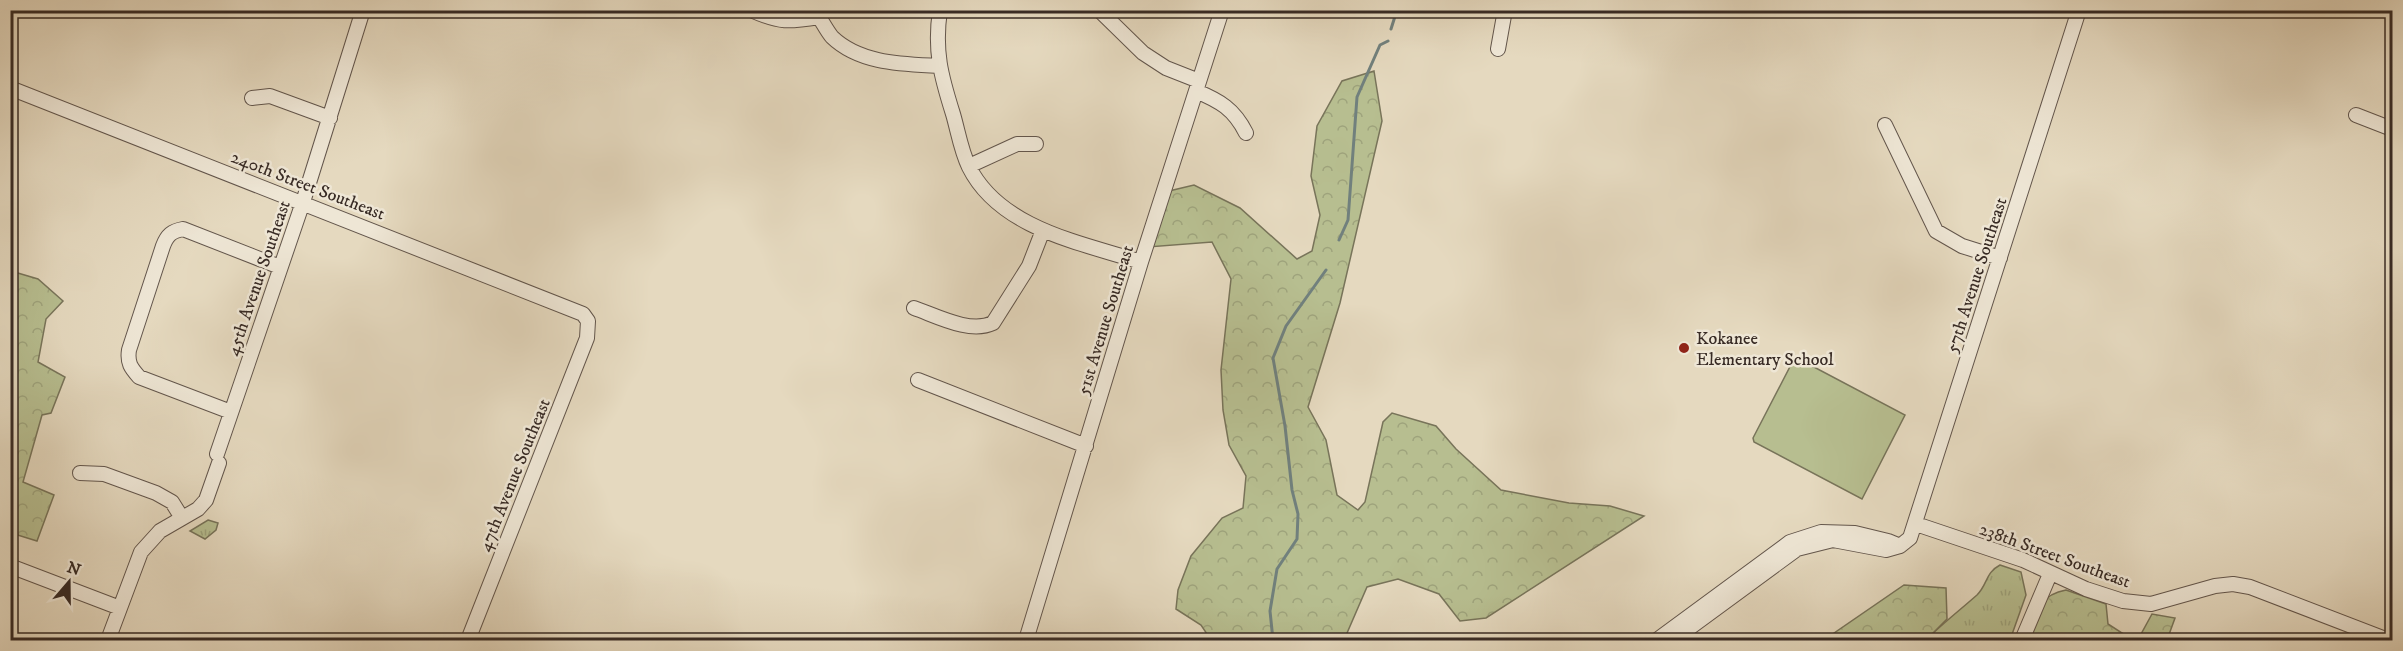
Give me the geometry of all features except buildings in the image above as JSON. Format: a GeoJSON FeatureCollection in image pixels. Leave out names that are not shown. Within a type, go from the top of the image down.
{"type":"FeatureCollection","features":[{"type":"Feature","properties":{"kind":"street","name":"45th Avenue Southeast"},"geometry":{"type":"LineString","coordinates":[[108,640],[141,552],[160,531],[196,511],[206,500],[231,412],[303,202],[363,10]]}},
{"type":"Feature","properties":{"kind":"street"},"geometry":{"type":"LineString","coordinates":[[751,10],[769,18],[788,22],[819,14],[832,36],[866,56],[890,63],[939,66]]}},
{"type":"Feature","properties":{"kind":"street"},"geometry":{"type":"LineString","coordinates":[[939,10],[937,32],[939,66],[969,166],[985,190],[1003,206],[1043,230],[1141,262]]}},
{"type":"Feature","properties":{"kind":"street"},"geometry":{"type":"LineString","coordinates":[[1099,10],[1143,53],[1197,86],[1237,116],[1246,133]]}},
{"type":"Feature","properties":{"kind":"street","name":"51st Avenue Southeast"},"geometry":{"type":"LineString","coordinates":[[1026,640],[1141,262],[1222,10]]}},
{"type":"Feature","properties":{"kind":"street"},"geometry":{"type":"LineString","coordinates":[[1498,49],[1505,10]]}},
{"type":"Feature","properties":{"kind":"street","name":"57th Avenue Southeast"},"geometry":{"type":"LineString","coordinates":[[1672,640],[1790,542],[1821,532],[1855,533],[1900,546],[1910,538],[2079,10]]}},
{"type":"Feature","properties":{"kind":"street","name":"240th Street Southeast"},"geometry":{"type":"LineString","coordinates":[[10,88],[573,308],[584,314],[588,321]]}},
{"type":"Feature","properties":{"kind":"street"},"geometry":{"type":"LineString","coordinates":[[252,98],[270,96],[330,118]]}},
{"type":"Feature","properties":{"kind":"street"},"geometry":{"type":"LineString","coordinates":[[2356,115],[2392,129]]}},
{"type":"Feature","properties":{"kind":"street"},"geometry":{"type":"LineString","coordinates":[[1885,125],[1936,231],[1962,246],[2000,258]]}},
{"type":"Feature","properties":{"kind":"street"},"geometry":{"type":"LineString","coordinates":[[969,166],[1017,144],[1036,144]]}},
{"type":"Feature","properties":{"kind":"street"},"geometry":{"type":"LineString","coordinates":[[231,412],[139,377],[130,367],[129,350],[166,237],[174,231],[183,229],[280,267]]}},
{"type":"Feature","properties":{"kind":"street"},"geometry":{"type":"LineString","coordinates":[[914,308],[972,327],[984,327],[993,323],[1029,266],[1043,230]]}},
{"type":"Feature","properties":{"kind":"street","name":"47th Avenue Southeast"},"geometry":{"type":"LineString","coordinates":[[468,640],[587,338],[588,321]]}},
{"type":"Feature","properties":{"kind":"street"},"geometry":{"type":"LineString","coordinates":[[918,380],[1086,446]]}},
{"type":"Feature","properties":{"kind":"street"},"geometry":{"type":"LineString","coordinates":[[80,474],[104,474],[156,493],[172,502],[182,518]]}},
{"type":"Feature","properties":{"kind":"street","name":"238th Street Southeast"},"geometry":{"type":"LineString","coordinates":[[1916,524],[2023,560],[2050,574],[2109,597],[2136,604],[2164,601],[2215,586],[2233,584],[2250,587],[2388,640]]}},
{"type":"Feature","properties":{"kind":"street"},"geometry":{"type":"LineString","coordinates":[[10,566],[120,608]]}},
{"type":"Feature","properties":{"kind":"street"},"geometry":{"type":"LineString","coordinates":[[2022,640],[2050,574]]}},
{"type":"Feature","properties":{"kind":"street","name":"57th Avenue Southeast"},"geometry":{"type":"LineString","coordinates":[[1657,640],[1714,603]]}},
{"type":"Feature","properties":{"kind":"green space"},"geometry":{"type":"Polygon","coordinates":[[[1374,71],[1382,121],[1340,303],[1308,407],[1326,440],[1337,495],[1358,510],[1365,502],[1383,422],[1392,413],[1436,426],[1456,449],[1501,490],[1569,503],[1610,506],[1644,516],[1486,618],[1460,621],[1439,594],[1398,579],[1367,587],[1344,640],[1211,640],[1201,625],[1176,609],[1178,590],[1191,556],[1222,518],[1243,508],[1246,476],[1229,445],[1223,410],[1221,370],[1231,279],[1212,242],[1148,247],[1165,192],[1194,185],[1240,208],[1297,259],[1312,251],[1320,215],[1311,176],[1317,126],[1342,81],[1374,71]]]}},
{"type":"Feature","properties":{"kind":"green space"},"geometry":{"type":"Polygon","coordinates":[[[11,271],[38,279],[63,301],[46,319],[38,362],[65,377],[51,413],[42,415],[23,482],[54,495],[37,541],[11,533],[11,271]]]}},
{"type":"Feature","properties":{"kind":"green space"},"geometry":{"type":"Polygon","coordinates":[[[1795,357],[1905,415],[1862,499],[1754,442],[1753,438],[1795,357]]]}},
{"type":"Feature","properties":{"kind":"green space"},"geometry":{"type":"Polygon","coordinates":[[[208,520],[218,523],[216,530],[205,539],[190,531],[208,520]]]}},
{"type":"Feature","properties":{"kind":"green space"},"geometry":{"type":"Polygon","coordinates":[[[2000,565],[2021,572],[2026,595],[2010,640],[1926,640],[1977,595],[1989,575],[2000,565]]]}},
{"type":"Feature","properties":{"kind":"green space"},"geometry":{"type":"Polygon","coordinates":[[[1904,585],[1946,588],[1947,619],[1926,640],[1824,640],[1904,585]]]}},
{"type":"Feature","properties":{"kind":"green space"},"geometry":{"type":"Polygon","coordinates":[[[2066,590],[2106,604],[2108,624],[2128,637],[2141,634],[2152,614],[2175,618],[2167,640],[2028,640],[2043,602],[2056,593],[2066,590]]]}},
{"type":"Feature","properties":{"kind":"waterway"},"geometry":{"type":"LineString","coordinates":[[1391,29],[1397,10]]}},
{"type":"Feature","properties":{"kind":"waterway"},"geometry":{"type":"LineString","coordinates":[[1339,240],[1348,220],[1357,97],[1380,45],[1388,41]]}},
{"type":"Feature","properties":{"kind":"waterway"},"geometry":{"type":"LineString","coordinates":[[1273,640],[1270,611],[1277,569],[1297,539],[1298,514],[1292,490],[1285,426],[1273,358],[1286,326],[1326,270]]}},
{"type":"Feature","properties":{"kind":"place","name":"Kokanee Elementary School"},"geometry":{"type":"Point","coordinates":[1684,348]}}]}
